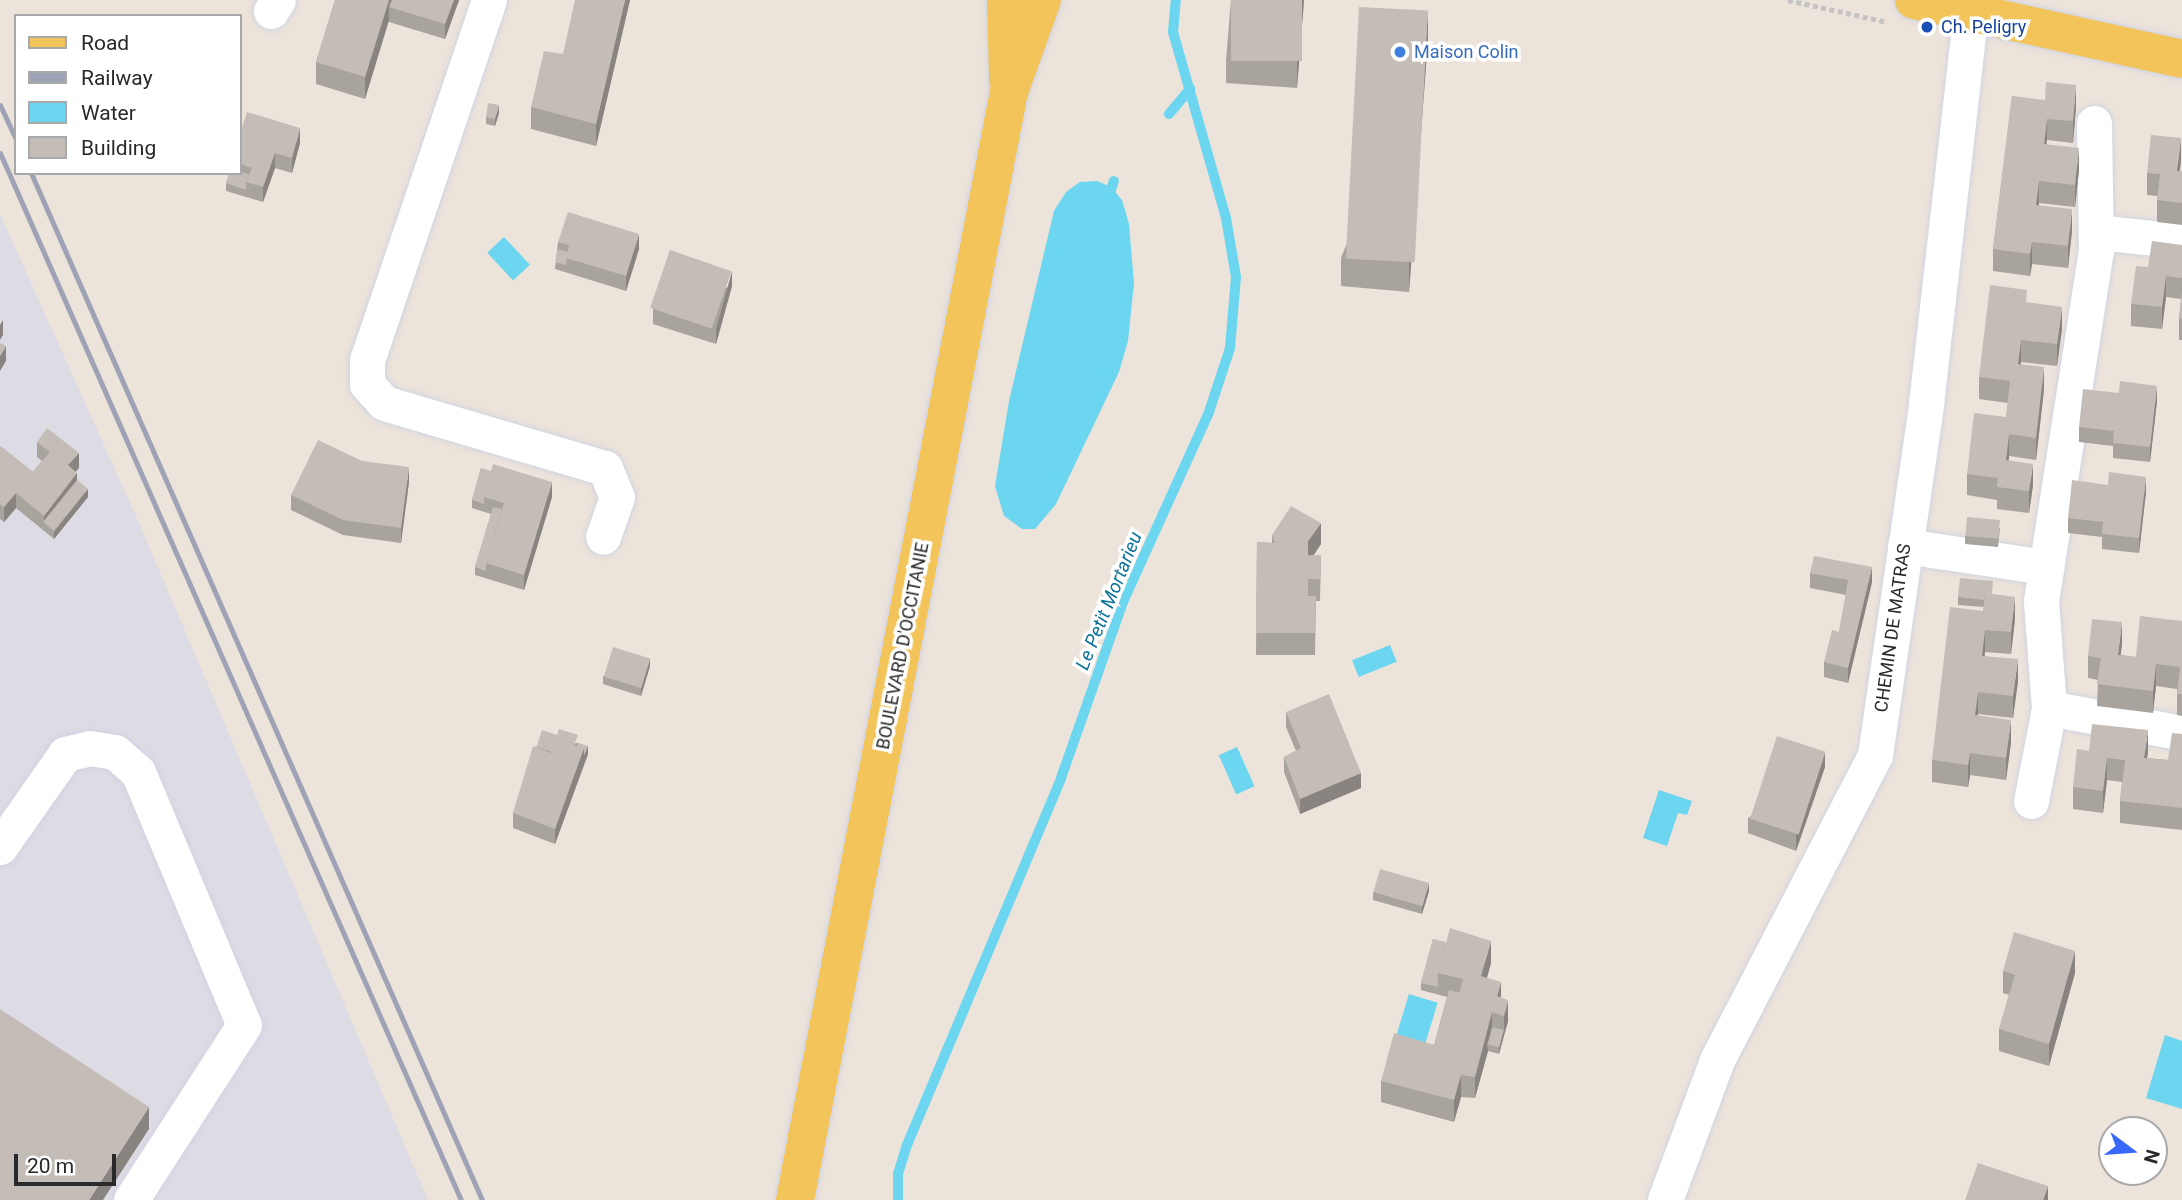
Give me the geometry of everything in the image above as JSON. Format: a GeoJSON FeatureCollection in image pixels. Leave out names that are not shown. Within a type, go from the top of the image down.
{"type":"FeatureCollection","features":[{"type":"Feature","properties":{"kind":"main road","name":"BOULEVARD D'OCCITANIE"},"geometry":{"type":"LineString","coordinates":[[1006,0],[1009,92]]}},
{"type":"Feature","properties":{"kind":"main road","name":"BOULEVARD D'OCCITANIE"},"geometry":{"type":"LineString","coordinates":[[795,1200],[1009,92],[1042,0]]}},
{"type":"Feature","properties":{"kind":"main road"},"geometry":{"type":"LineString","coordinates":[[1914,0],[2182,59]]}},
{"type":"Feature","properties":{"kind":"street"},"geometry":{"type":"LineString","coordinates":[[489,0],[367,360],[367,384],[384,403],[605,468],[617,497],[603,537]]}},
{"type":"Feature","properties":{"kind":"street","name":"CHEMIN DE MATRAS"},"geometry":{"type":"LineString","coordinates":[[1665,1200],[1717,1060],[1875,755],[1905,546],[1971,12]]}},
{"type":"Feature","properties":{"kind":"street"},"geometry":{"type":"LineString","coordinates":[[2031,801],[2049,708],[2041,601],[2096,232],[2094,123]]}},
{"type":"Feature","properties":{"kind":"street"},"geometry":{"type":"LineString","coordinates":[[2096,232],[2182,241]]}},
{"type":"Feature","properties":{"kind":"street"},"geometry":{"type":"LineString","coordinates":[[1905,546],[2046,567]]}},
{"type":"Feature","properties":{"kind":"street"},"geometry":{"type":"LineString","coordinates":[[2049,708],[2182,733]]}},
{"type":"Feature","properties":{"kind":"street"},"geometry":{"type":"LineString","coordinates":[[0,847],[65,754],[90,748],[115,752],[138,772],[244,1025],[131,1200]]}},
{"type":"Feature","properties":{"kind":"shaded area"},"geometry":{"type":"Polygon","coordinates":[[[0,214],[136,516],[428,1200],[0,1200],[0,214]]]}},
{"type":"Feature","properties":{"kind":"water"},"geometry":{"type":"Polygon","coordinates":[[[1097,181],[1111,187],[1122,200],[1129,224],[1134,283],[1128,341],[1119,372],[1056,504],[1035,529],[1022,529],[1004,516],[995,486],[1009,401],[1054,211],[1066,192],[1080,182],[1097,181]]]}},
{"type":"Feature","properties":{"kind":"water"},"geometry":{"type":"Polygon","coordinates":[[[504,237],[530,265],[513,280],[487,253],[504,237]]]}},
{"type":"Feature","properties":{"kind":"water"},"geometry":{"type":"Polygon","coordinates":[[[1390,645],[1397,662],[1359,677],[1352,660],[1390,645]]]}},
{"type":"Feature","properties":{"kind":"water"},"geometry":{"type":"Polygon","coordinates":[[[1237,747],[1254,786],[1236,794],[1219,755],[1237,747]]]}},
{"type":"Feature","properties":{"kind":"water"},"geometry":{"type":"Polygon","coordinates":[[[1659,790],[1692,801],[1687,815],[1678,813],[1667,846],[1643,838],[1659,790]]]}},
{"type":"Feature","properties":{"kind":"water"},"geometry":{"type":"Polygon","coordinates":[[[1409,994],[1438,1003],[1421,1056],[1393,1048],[1409,994]]]}},
{"type":"Feature","properties":{"kind":"water"},"geometry":{"type":"Polygon","coordinates":[[[2165,1035],[2182,1041],[2182,1109],[2146,1098],[2165,1035]]]}},
{"type":"Feature","properties":{"kind":"building"},"geometry":{"type":"Polygon","coordinates":[[[335,0],[389,0],[365,77],[316,62],[335,0]]]}},
{"type":"Feature","properties":{"kind":"building"},"geometry":{"type":"Polygon","coordinates":[[[392,0],[454,0],[445,24],[389,7],[392,0]]]}},
{"type":"Feature","properties":{"kind":"building"},"geometry":{"type":"Polygon","coordinates":[[[575,0],[625,0],[596,124],[531,107],[544,51],[563,54],[575,0]]]}},
{"type":"Feature","properties":{"kind":"building"},"geometry":{"type":"Polygon","coordinates":[[[1231,0],[1302,0],[1302,61],[1231,61],[1231,0]]]}},
{"type":"Feature","properties":{"kind":"building"},"geometry":{"type":"Polygon","coordinates":[[[1359,7],[1428,11],[1415,262],[1346,259],[1359,7]]]}},
{"type":"Feature","properties":{"kind":"building"},"geometry":{"type":"Polygon","coordinates":[[[2046,82],[2076,85],[2073,121],[2047,119],[2044,144],[2079,148],[2075,185],[2039,181],[2036,205],[2072,209],[2068,246],[2032,242],[2030,254],[1993,249],[2012,96],[2045,100],[2046,82]]]}},
{"type":"Feature","properties":{"kind":"building"},"geometry":{"type":"Polygon","coordinates":[[[488,103],[499,105],[495,119],[486,117],[488,103]]]}},
{"type":"Feature","properties":{"kind":"building"},"geometry":{"type":"Polygon","coordinates":[[[247,112],[300,128],[292,158],[275,153],[263,187],[246,182],[252,168],[242,165],[242,128],[247,112]]]}},
{"type":"Feature","properties":{"kind":"building"},"geometry":{"type":"Polygon","coordinates":[[[2151,135],[2181,138],[2177,171],[2182,171],[2182,203],[2157,200],[2160,174],[2147,173],[2151,135]]]}},
{"type":"Feature","properties":{"kind":"building"},"geometry":{"type":"Polygon","coordinates":[[[249,174],[246,190],[226,183],[228,175],[249,174]]]}},
{"type":"Feature","properties":{"kind":"building"},"geometry":{"type":"Polygon","coordinates":[[[568,212],[639,234],[626,276],[566,258],[569,245],[558,242],[568,212]]]}},
{"type":"Feature","properties":{"kind":"building"},"geometry":{"type":"Polygon","coordinates":[[[2152,241],[2182,245],[2182,278],[2166,276],[2162,307],[2131,304],[2136,266],[2148,267],[2152,241]]]}},
{"type":"Feature","properties":{"kind":"building"},"geometry":{"type":"Polygon","coordinates":[[[558,249],[568,252],[566,265],[555,262],[558,249]]]}},
{"type":"Feature","properties":{"kind":"building"},"geometry":{"type":"Polygon","coordinates":[[[670,250],[731,271],[712,329],[650,308],[670,250]]]}},
{"type":"Feature","properties":{"kind":"building"},"geometry":{"type":"Polygon","coordinates":[[[1990,285],[2027,290],[2026,302],[2062,307],[2057,344],[2021,340],[2018,364],[2044,367],[2036,438],[2009,434],[2006,460],[2033,464],[2029,491],[1997,487],[1998,478],[1967,474],[1974,413],[2006,417],[2010,381],[1979,377],[1990,285]]]}},
{"type":"Feature","properties":{"kind":"building"},"geometry":{"type":"Polygon","coordinates":[[[2182,293],[2182,319],[2179,318],[2182,293]]]}},
{"type":"Feature","properties":{"kind":"building"},"geometry":{"type":"Polygon","coordinates":[[[0,343],[6,346],[0,356],[0,343]]]}},
{"type":"Feature","properties":{"kind":"building"},"geometry":{"type":"Polygon","coordinates":[[[2120,381],[2157,386],[2150,447],[2113,443],[2114,431],[2079,427],[2083,389],[2119,393],[2120,381]]]}},
{"type":"Feature","properties":{"kind":"building"},"geometry":{"type":"Polygon","coordinates":[[[47,428],[79,453],[68,465],[77,473],[44,516],[16,493],[4,507],[0,504],[0,446],[33,472],[50,452],[37,442],[47,428]]]}},
{"type":"Feature","properties":{"kind":"building"},"geometry":{"type":"Polygon","coordinates":[[[318,440],[362,461],[409,467],[401,528],[343,520],[291,495],[318,440]]]}},
{"type":"Feature","properties":{"kind":"building"},"geometry":{"type":"Polygon","coordinates":[[[493,464],[552,482],[524,575],[486,563],[504,503],[484,497],[493,464]]]}},
{"type":"Feature","properties":{"kind":"building"},"geometry":{"type":"Polygon","coordinates":[[[481,468],[491,471],[484,504],[472,500],[481,468]]]}},
{"type":"Feature","properties":{"kind":"building"},"geometry":{"type":"Polygon","coordinates":[[[2109,472],[2146,477],[2139,538],[2102,534],[2103,522],[2068,518],[2072,480],[2108,485],[2109,472]]]}},
{"type":"Feature","properties":{"kind":"building"},"geometry":{"type":"Polygon","coordinates":[[[77,480],[88,489],[54,531],[43,522],[77,480]]]}},
{"type":"Feature","properties":{"kind":"building"},"geometry":{"type":"Polygon","coordinates":[[[1291,506],[1321,523],[1308,541],[1308,555],[1321,555],[1320,579],[1308,579],[1308,596],[1316,596],[1315,633],[1256,633],[1257,542],[1275,543],[1272,535],[1291,506]]]}},
{"type":"Feature","properties":{"kind":"building"},"geometry":{"type":"Polygon","coordinates":[[[493,507],[502,509],[486,571],[475,567],[493,507]]]}},
{"type":"Feature","properties":{"kind":"building"},"geometry":{"type":"Polygon","coordinates":[[[1967,517],[2000,520],[1998,539],[1965,536],[1967,517]]]}},
{"type":"Feature","properties":{"kind":"building"},"geometry":{"type":"Polygon","coordinates":[[[1814,556],[1872,567],[1848,668],[1824,662],[1832,630],[1839,632],[1848,580],[1810,573],[1814,556]]]}},
{"type":"Feature","properties":{"kind":"building"},"geometry":{"type":"Polygon","coordinates":[[[1960,578],[1993,581],[1992,594],[1985,593],[1984,600],[1958,597],[1960,578]]]}},
{"type":"Feature","properties":{"kind":"building"},"geometry":{"type":"Polygon","coordinates":[[[1985,593],[2015,597],[2011,632],[1985,630],[1982,656],[2018,659],[2013,696],[1978,692],[1975,715],[2011,720],[2006,758],[1970,753],[1968,765],[1932,760],[1950,607],[1983,611],[1985,593]]]}},
{"type":"Feature","properties":{"kind":"building"},"geometry":{"type":"Polygon","coordinates":[[[2140,616],[2182,621],[2182,694],[2177,694],[2180,667],[2156,664],[2153,691],[2097,684],[2101,658],[2088,656],[2092,619],[2122,622],[2118,655],[2136,657],[2140,616]]]}},
{"type":"Feature","properties":{"kind":"building"},"geometry":{"type":"Polygon","coordinates":[[[613,647],[650,658],[641,688],[604,677],[613,647]]]}},
{"type":"Feature","properties":{"kind":"building"},"geometry":{"type":"Polygon","coordinates":[[[1329,694],[1361,773],[1300,799],[1284,757],[1301,748],[1286,712],[1329,694]]]}},
{"type":"Feature","properties":{"kind":"building"},"geometry":{"type":"Polygon","coordinates":[[[2092,724],[2148,730],[2144,758],[2168,760],[2172,733],[2182,734],[2182,808],[2120,801],[2125,760],[2107,758],[2103,791],[2073,787],[2077,749],[2089,751],[2092,724]]]}},
{"type":"Feature","properties":{"kind":"building"},"geometry":{"type":"Polygon","coordinates":[[[559,729],[578,735],[574,745],[584,748],[555,829],[513,813],[533,746],[551,753],[559,729]]]}},
{"type":"Feature","properties":{"kind":"building"},"geometry":{"type":"Polygon","coordinates":[[[542,730],[557,735],[552,752],[536,747],[542,730]]]}},
{"type":"Feature","properties":{"kind":"building"},"geometry":{"type":"Polygon","coordinates":[[[1777,736],[1826,752],[1799,835],[1750,819],[1777,736]]]}},
{"type":"Feature","properties":{"kind":"building"},"geometry":{"type":"Polygon","coordinates":[[[578,743],[588,746],[584,756],[584,748],[577,746],[578,743]]]}},
{"type":"Feature","properties":{"kind":"building"},"geometry":{"type":"Polygon","coordinates":[[[1380,869],[1429,883],[1422,906],[1373,892],[1380,869]]]}},
{"type":"Feature","properties":{"kind":"building"},"geometry":{"type":"Polygon","coordinates":[[[1450,928],[1491,941],[1481,976],[1501,982],[1497,996],[1508,1000],[1504,1016],[1492,1012],[1475,1077],[1461,1075],[1454,1100],[1381,1081],[1394,1033],[1445,1048],[1463,979],[1438,973],[1450,928]]]}},
{"type":"Feature","properties":{"kind":"building"},"geometry":{"type":"Polygon","coordinates":[[[2014,932],[2075,951],[2049,1044],[1999,1029],[2015,975],[2003,971],[2014,932]]]}},
{"type":"Feature","properties":{"kind":"building"},"geometry":{"type":"Polygon","coordinates":[[[1433,939],[1446,942],[1438,973],[1438,987],[1421,983],[1433,939]]]}},
{"type":"Feature","properties":{"kind":"building"},"geometry":{"type":"Polygon","coordinates":[[[1449,990],[1460,993],[1445,1048],[1434,1045],[1449,990]]]}},
{"type":"Feature","properties":{"kind":"building"},"geometry":{"type":"Polygon","coordinates":[[[0,1009],[149,1107],[89,1200],[0,1200],[0,1009]]]}},
{"type":"Feature","properties":{"kind":"building"},"geometry":{"type":"Polygon","coordinates":[[[1492,1027],[1504,1030],[1499,1047],[1488,1044],[1492,1027]]]}},
{"type":"Feature","properties":{"kind":"building"},"geometry":{"type":"Polygon","coordinates":[[[1978,1163],[2048,1186],[2043,1200],[1965,1200],[1978,1163]]]}},
{"type":"Feature","properties":{"kind":"waterway","name":"Le Petit Mortarieu"},"geometry":{"type":"LineString","coordinates":[[898,1200],[898,1174],[907,1145],[1061,778],[1123,602],[1209,412],[1230,348],[1236,277],[1226,218],[1173,32],[1176,0]]}},
{"type":"Feature","properties":{"kind":"waterway"},"geometry":{"type":"LineString","coordinates":[[1169,114],[1190,89]]}},
{"type":"Feature","properties":{"kind":"waterway"},"geometry":{"type":"LineString","coordinates":[[1108,199],[1114,181]]}},
{"type":"Feature","properties":{"kind":"railway"},"geometry":{"type":"LineString","coordinates":[[0,105],[14,136]]}},
{"type":"Feature","properties":{"kind":"railway"},"geometry":{"type":"LineString","coordinates":[[0,153],[461,1200]]}},
{"type":"Feature","properties":{"kind":"railway"},"geometry":{"type":"LineString","coordinates":[[32,175],[482,1200]]}},
{"type":"Feature","properties":{"kind":"place","name":"Ch. Peligry"},"geometry":{"type":"Point","coordinates":[1927,27]}},
{"type":"Feature","properties":{"kind":"place","name":"Maison Colin"},"geometry":{"type":"Point","coordinates":[1400,52]}}]}
